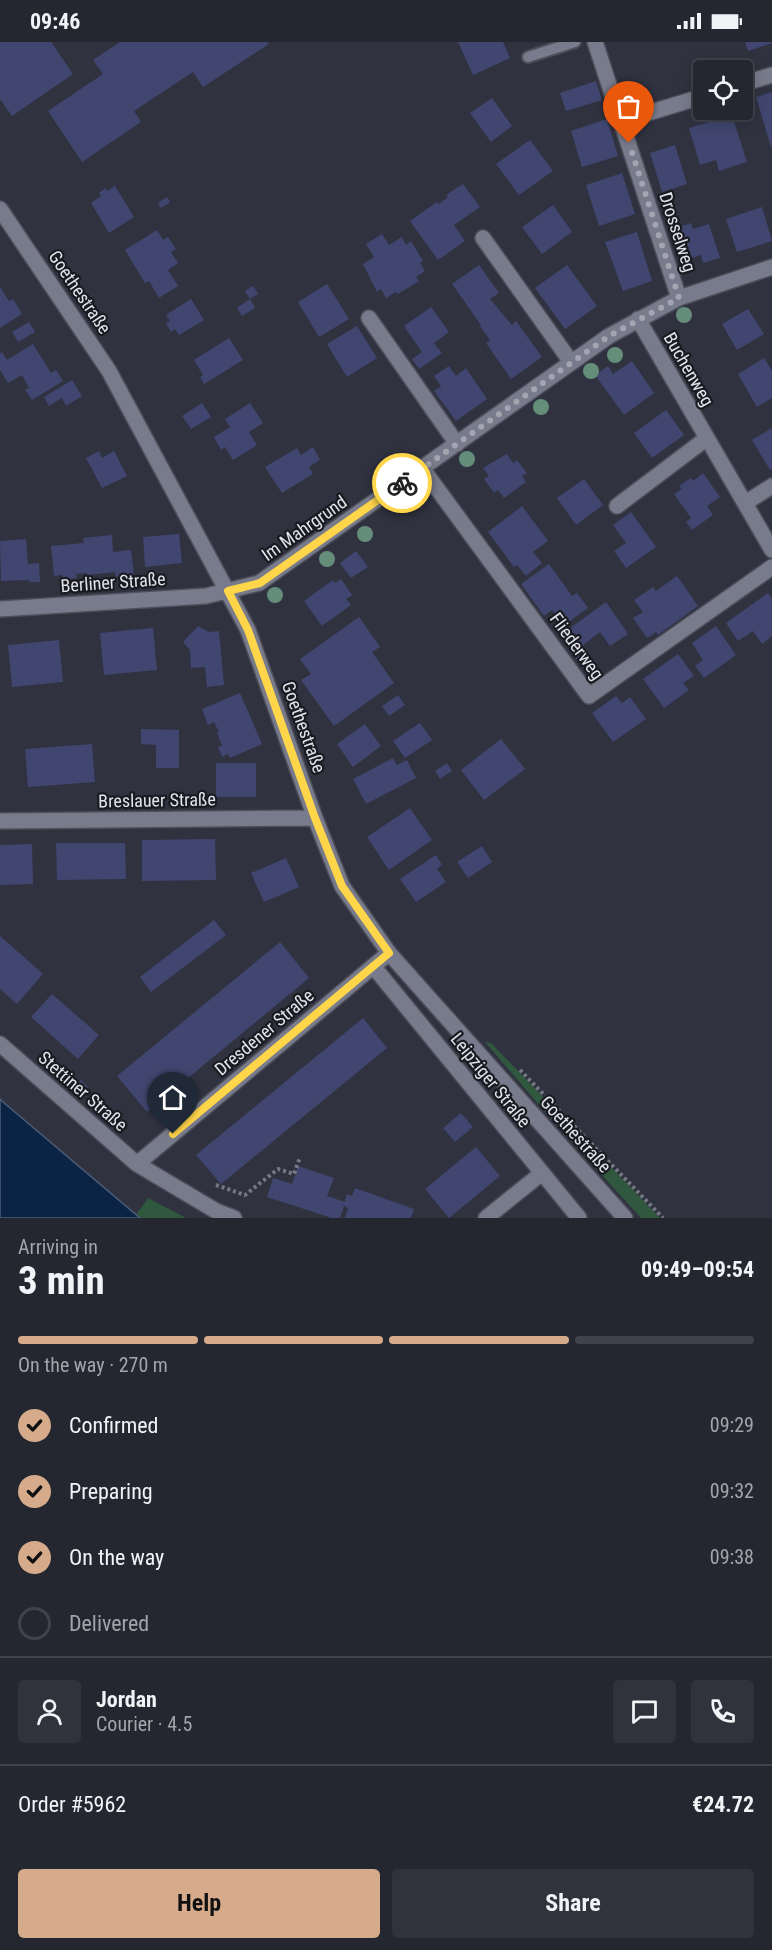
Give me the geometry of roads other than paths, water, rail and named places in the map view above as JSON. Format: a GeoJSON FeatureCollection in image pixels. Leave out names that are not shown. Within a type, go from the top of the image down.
{"type":"FeatureCollection","features":[{"type":"Feature","properties":{"kind":"street","name":"Drosselweg"},"geometry":{"type":"LineString","coordinates":[[595,42],[679,298]]}},
{"type":"Feature","properties":{"kind":"street"},"geometry":{"type":"LineString","coordinates":[[753,81],[772,75]]}},
{"type":"Feature","properties":{"kind":"street"},"geometry":{"type":"LineString","coordinates":[[622,121],[693,99]]}},
{"type":"Feature","properties":{"kind":"street","name":"Goethestraße"},"geometry":{"type":"LineString","coordinates":[[0,208],[109,371],[248,630],[315,818],[342,886],[389,953],[625,1218]]}},
{"type":"Feature","properties":{"kind":"street"},"geometry":{"type":"LineString","coordinates":[[483,238],[571,362]]}},
{"type":"Feature","properties":{"kind":"street","name":"Im Mahrgrund"},"geometry":{"type":"LineString","coordinates":[[228,591],[260,583],[571,362],[638,319],[679,298],[772,267]]}},
{"type":"Feature","properties":{"kind":"street"},"geometry":{"type":"LineString","coordinates":[[369,318],[457,444]]}},
{"type":"Feature","properties":{"kind":"street","name":"Buchenweg"},"geometry":{"type":"LineString","coordinates":[[638,319],[772,550]]}},
{"type":"Feature","properties":{"kind":"street"},"geometry":{"type":"LineString","coordinates":[[617,506],[707,438]]}},
{"type":"Feature","properties":{"kind":"street","name":"Fliederweg"},"geometry":{"type":"LineString","coordinates":[[422,468],[589,696],[772,567]]}},
{"type":"Feature","properties":{"kind":"street"},"geometry":{"type":"LineString","coordinates":[[745,502],[772,486]]}},
{"type":"Feature","properties":{"kind":"street","name":"Berliner Straße"},"geometry":{"type":"LineString","coordinates":[[0,609],[206,596],[228,591]]}},
{"type":"Feature","properties":{"kind":"street","name":"Breslauer Straße"},"geometry":{"type":"LineString","coordinates":[[0,821],[315,818]]}},
{"type":"Feature","properties":{"kind":"street","name":"Dresdener Straße"},"geometry":{"type":"LineString","coordinates":[[137,1164],[389,953]]}},
{"type":"Feature","properties":{"kind":"street","name":"Leipziger Straße"},"geometry":{"type":"LineString","coordinates":[[373,966],[579,1218]]}},
{"type":"Feature","properties":{"kind":"street","name":"Stettiner Straße"},"geometry":{"type":"LineString","coordinates":[[0,1044],[137,1164],[216,1211],[234,1218]]}},
{"type":"Feature","properties":{"kind":"street"},"geometry":{"type":"LineString","coordinates":[[486,1218],[542,1173]]}},
{"type":"Feature","properties":{"kind":"lane"},"geometry":{"type":"LineString","coordinates":[[528,57],[574,42]]}},
{"type":"Feature","properties":{"kind":"water"},"geometry":{"type":"Polygon","coordinates":[[[0,1099],[3,1102],[140,1218],[0,1218],[0,1099]]]}}]}
